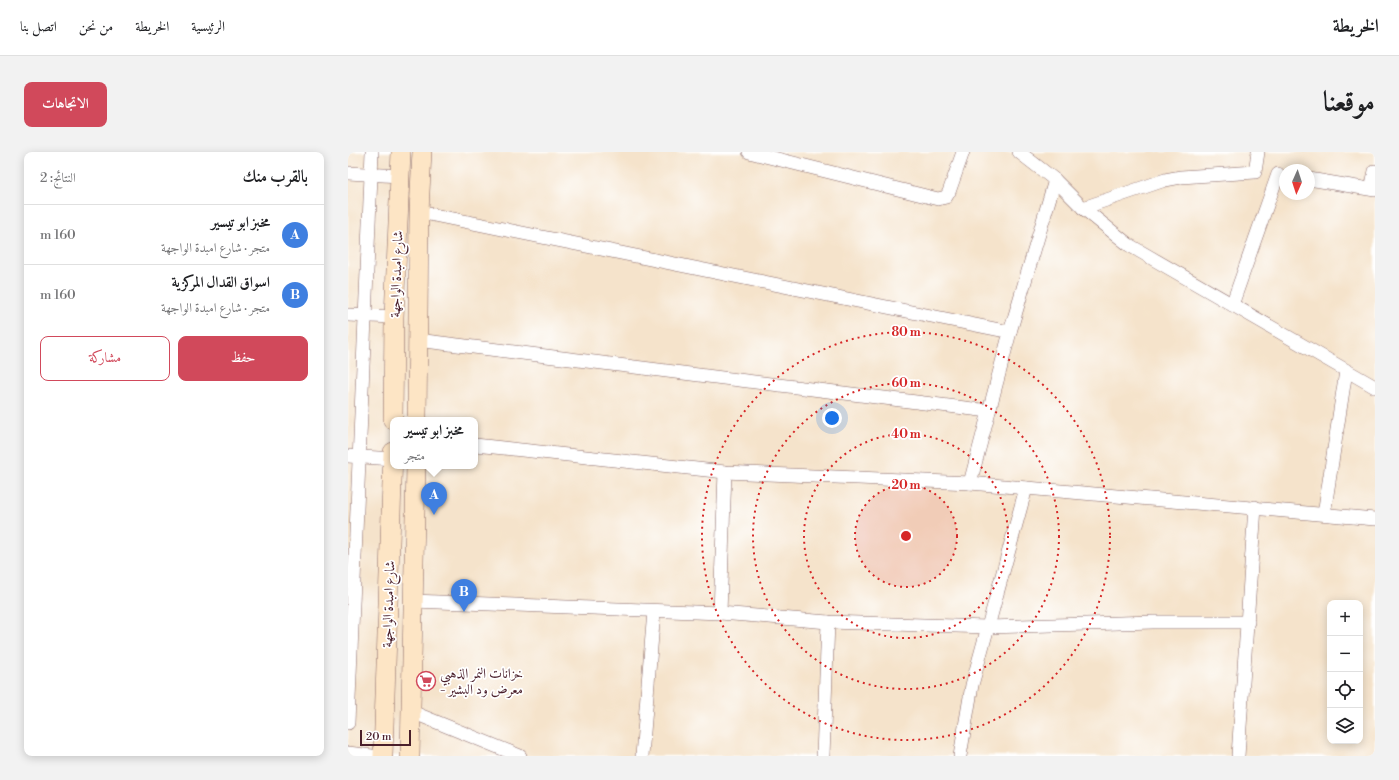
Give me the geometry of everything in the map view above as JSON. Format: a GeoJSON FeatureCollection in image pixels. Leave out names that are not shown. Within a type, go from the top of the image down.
{"type":"FeatureCollection","features":[{"type":"Feature","properties":{"kind":"main road","name":"شارع امبدة الواجهة"},"geometry":{"type":"LineString","coordinates":[[393,417],[394,317],[401,152]]}},
{"type":"Feature","properties":{"kind":"main road","name":"شارع امبدة الواجهة"},"geometry":{"type":"LineString","coordinates":[[417,417],[419,212],[422,152]]}},
{"type":"Feature","properties":{"kind":"main road","name":"شارع امبدة الواجهة"},"geometry":{"type":"LineString","coordinates":[[383,756],[393,469]]}},
{"type":"Feature","properties":{"kind":"main road","name":"شارع امبدة الواجهة"},"geometry":{"type":"LineString","coordinates":[[410,756],[416,469]]}},
{"type":"Feature","properties":{"kind":"street"},"geometry":{"type":"LineString","coordinates":[[348,723],[353,456],[365,316],[372,152]]}},
{"type":"Feature","properties":{"kind":"street"},"geometry":{"type":"LineString","coordinates":[[749,152],[938,199],[946,197],[949,192],[963,152]]}},
{"type":"Feature","properties":{"kind":"street"},"geometry":{"type":"LineString","coordinates":[[1018,152],[1055,180],[1083,208],[1129,245],[1375,387]]}},
{"type":"Feature","properties":{"kind":"street"},"geometry":{"type":"LineString","coordinates":[[1255,172],[1258,152]]}},
{"type":"Feature","properties":{"kind":"street"},"geometry":{"type":"LineString","coordinates":[[1315,180],[1373,189],[1375,170]]}},
{"type":"Feature","properties":{"kind":"street"},"geometry":{"type":"LineString","coordinates":[[1083,208],[1165,180],[1181,177],[1255,172],[1279,175]]}},
{"type":"Feature","properties":{"kind":"street"},"geometry":{"type":"LineString","coordinates":[[348,173],[400,176]]}},
{"type":"Feature","properties":{"kind":"street"},"geometry":{"type":"LineString","coordinates":[[970,483],[1010,332],[1055,180]]}},
{"type":"Feature","properties":{"kind":"street"},"geometry":{"type":"LineString","coordinates":[[1232,305],[1279,180]]}},
{"type":"Feature","properties":{"kind":"street"},"geometry":{"type":"LineString","coordinates":[[419,212],[1010,332]]}},
{"type":"Feature","properties":{"kind":"street"},"geometry":{"type":"LineString","coordinates":[[348,315],[394,317]]}},
{"type":"Feature","properties":{"kind":"street"},"geometry":{"type":"LineString","coordinates":[[417,340],[989,411]]}},
{"type":"Feature","properties":{"kind":"street"},"geometry":{"type":"LineString","coordinates":[[1324,514],[1346,371]]}},
{"type":"Feature","properties":{"kind":"street"},"geometry":{"type":"LineString","coordinates":[[478,445],[725,472],[970,483],[1375,519]]}},
{"type":"Feature","properties":{"kind":"street"},"geometry":{"type":"LineString","coordinates":[[353,456],[390,459]]}},
{"type":"Feature","properties":{"kind":"street"},"geometry":{"type":"LineString","coordinates":[[720,613],[725,472]]}},
{"type":"Feature","properties":{"kind":"street"},"geometry":{"type":"LineString","coordinates":[[960,756],[972,685],[1026,488]]}},
{"type":"Feature","properties":{"kind":"street"},"geometry":{"type":"LineString","coordinates":[[1238,756],[1255,508]]}},
{"type":"Feature","properties":{"kind":"street"},"geometry":{"type":"LineString","coordinates":[[413,601],[720,613],[828,622],[988,627],[1153,622],[1248,622]]}},
{"type":"Feature","properties":{"kind":"street"},"geometry":{"type":"LineString","coordinates":[[642,756],[654,611]]}},
{"type":"Feature","properties":{"kind":"street"},"geometry":{"type":"LineString","coordinates":[[823,756],[828,622]]}},
{"type":"Feature","properties":{"kind":"street"},"geometry":{"type":"LineString","coordinates":[[412,712],[520,756]]}},
{"type":"Feature","properties":{"kind":"street"},"geometry":{"type":"LineString","coordinates":[[348,753],[372,756]]}},
{"type":"Feature","properties":{"kind":"place","name":"مخبز ابو تيسير"},"geometry":{"type":"Point","coordinates":[434,515]}},
{"type":"Feature","properties":{"kind":"place","name":"اسواق القدال المركزية"},"geometry":{"type":"Point","coordinates":[464,612]}},
{"type":"Feature","properties":{"kind":"place","name":"خزانات النمر الذهبي - معرض ود البشير"},"geometry":{"type":"Point","coordinates":[426,681]}}]}
